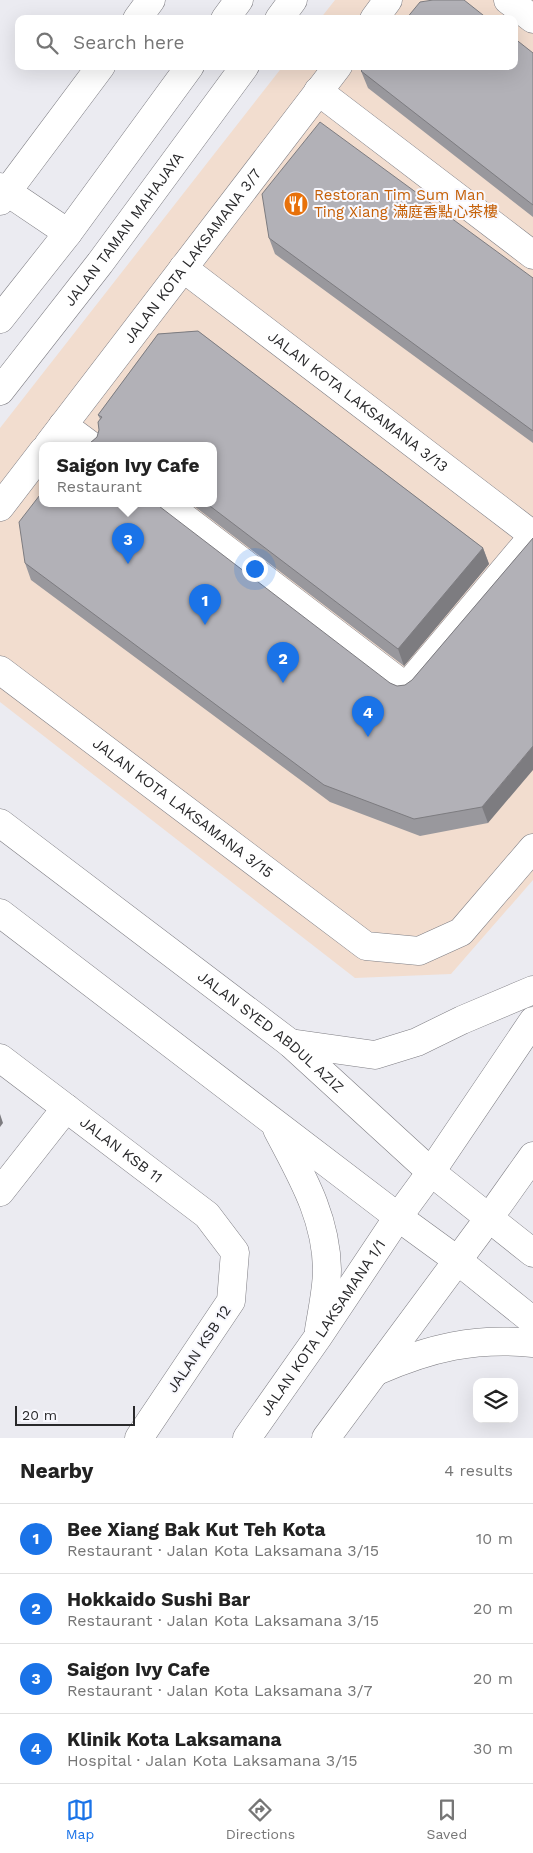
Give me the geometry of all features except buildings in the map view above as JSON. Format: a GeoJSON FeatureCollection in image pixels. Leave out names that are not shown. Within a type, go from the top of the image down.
{"type":"FeatureCollection","features":[{"type":"Feature","properties":{"kind":"street"},"geometry":{"type":"LineString","coordinates":[[140,15],[151,0]]}},
{"type":"Feature","properties":{"kind":"street"},"geometry":{"type":"LineString","coordinates":[[228,15],[239,0]]}},
{"type":"Feature","properties":{"kind":"street"},"geometry":{"type":"LineString","coordinates":[[282,15],[293,0]]}},
{"type":"Feature","properties":{"kind":"street"},"geometry":{"type":"LineString","coordinates":[[377,15],[388,0]]}},
{"type":"Feature","properties":{"kind":"street"},"geometry":{"type":"LineString","coordinates":[[508,0],[533,20]]}},
{"type":"Feature","properties":{"kind":"street"},"geometry":{"type":"LineString","coordinates":[[68,233],[2,193],[98,70]]}},
{"type":"Feature","properties":{"kind":"street"},"geometry":{"type":"LineString","coordinates":[[0,319],[68,233],[187,70]]}},
{"type":"Feature","properties":{"kind":"street","name":"JALAN TAMAN MAHAJAYA"},"geometry":{"type":"LineString","coordinates":[[0,391],[100,263],[241,70]]}},
{"type":"Feature","properties":{"kind":"street","name":"JALAN KOTA LAKSAMANA 3/7"},"geometry":{"type":"LineString","coordinates":[[55,435],[335,70]]}},
{"type":"Feature","properties":{"kind":"street"},"geometry":{"type":"LineString","coordinates":[[318,91],[533,255]]}},
{"type":"Feature","properties":{"kind":"street","name":"JALAN KOTA LAKSAMANA 3/13"},"geometry":{"type":"LineString","coordinates":[[183,268],[533,535]]}},
{"type":"Feature","properties":{"kind":"street"},"geometry":{"type":"LineString","coordinates":[[55,435],[80,442]]}},
{"type":"Feature","properties":{"kind":"street"},"geometry":{"type":"LineString","coordinates":[[0,507],[39,456]]}},
{"type":"Feature","properties":{"kind":"street"},"geometry":{"type":"LineString","coordinates":[[170,507],[406,687],[533,535]]}},
{"type":"Feature","properties":{"kind":"street","name":"JALAN KOTA LAKSAMANA 3/15"},"geometry":{"type":"LineString","coordinates":[[0,670],[366,946],[419,951],[461,932],[533,848]]}},
{"type":"Feature","properties":{"kind":"street","name":"JALAN SYED ABDUL AZIZ"},"geometry":{"type":"LineString","coordinates":[[0,823],[290,1044],[431,1172],[533,1253]]}},
{"type":"Feature","properties":{"kind":"street"},"geometry":{"type":"LineString","coordinates":[[0,913],[457,1260],[533,1321]]}},
{"type":"Feature","properties":{"kind":"street"},"geometry":{"type":"LineString","coordinates":[[290,1044],[376,1055],[417,1042],[462,1020],[533,990]]}},
{"type":"Feature","properties":{"kind":"street","name":"JALAN KOTA LAKSAMANA 1/1"},"geometry":{"type":"LineString","coordinates":[[247,1438],[533,1021]]}},
{"type":"Feature","properties":{"kind":"street","name":"JALAN KSB 11"},"geometry":{"type":"LineString","coordinates":[[0,1058],[207,1215],[235,1252]]}},
{"type":"Feature","properties":{"kind":"street"},"geometry":{"type":"LineString","coordinates":[[0,1192],[66,1108]]}},
{"type":"Feature","properties":{"kind":"street"},"geometry":{"type":"LineString","coordinates":[[272,1121],[310,1193],[322,1231],[327,1270],[318,1337]]}},
{"type":"Feature","properties":{"kind":"street"},"geometry":{"type":"LineString","coordinates":[[326,1438],[533,1156]]}},
{"type":"Feature","properties":{"kind":"street","name":"JALAN KSB 12"},"geometry":{"type":"LineString","coordinates":[[139,1438],[231,1301],[235,1252]]}},
{"type":"Feature","properties":{"kind":"street"},"geometry":{"type":"LineString","coordinates":[[376,1371],[408,1357],[461,1344],[506,1340],[533,1343]]}},
{"type":"Feature","properties":{"kind":"shaded area"},"geometry":{"type":"Polygon","coordinates":[[[335,0],[533,0],[533,880],[451,974],[355,978],[0,702],[0,428],[280,70],[518,70],[518,15],[323,15],[335,0]]]}},
{"type":"Feature","properties":{"kind":"place","name":"Restoran Tim Sum Man Ting Xiang 滿庭香點心茶樓"},"geometry":{"type":"Point","coordinates":[296,204]}},
{"type":"Feature","properties":{"kind":"place","name":"Saigon Ivy Cafe"},"geometry":{"type":"Point","coordinates":[128,564]}},
{"type":"Feature","properties":{"kind":"place","name":"Bee Xiang Bak Kut Teh Kota"},"geometry":{"type":"Point","coordinates":[205,625]}},
{"type":"Feature","properties":{"kind":"place","name":"Hokkaido Sushi Bar"},"geometry":{"type":"Point","coordinates":[283,683]}},
{"type":"Feature","properties":{"kind":"place","name":"Klinik Kota Laksamana"},"geometry":{"type":"Point","coordinates":[368,737]}}]}
